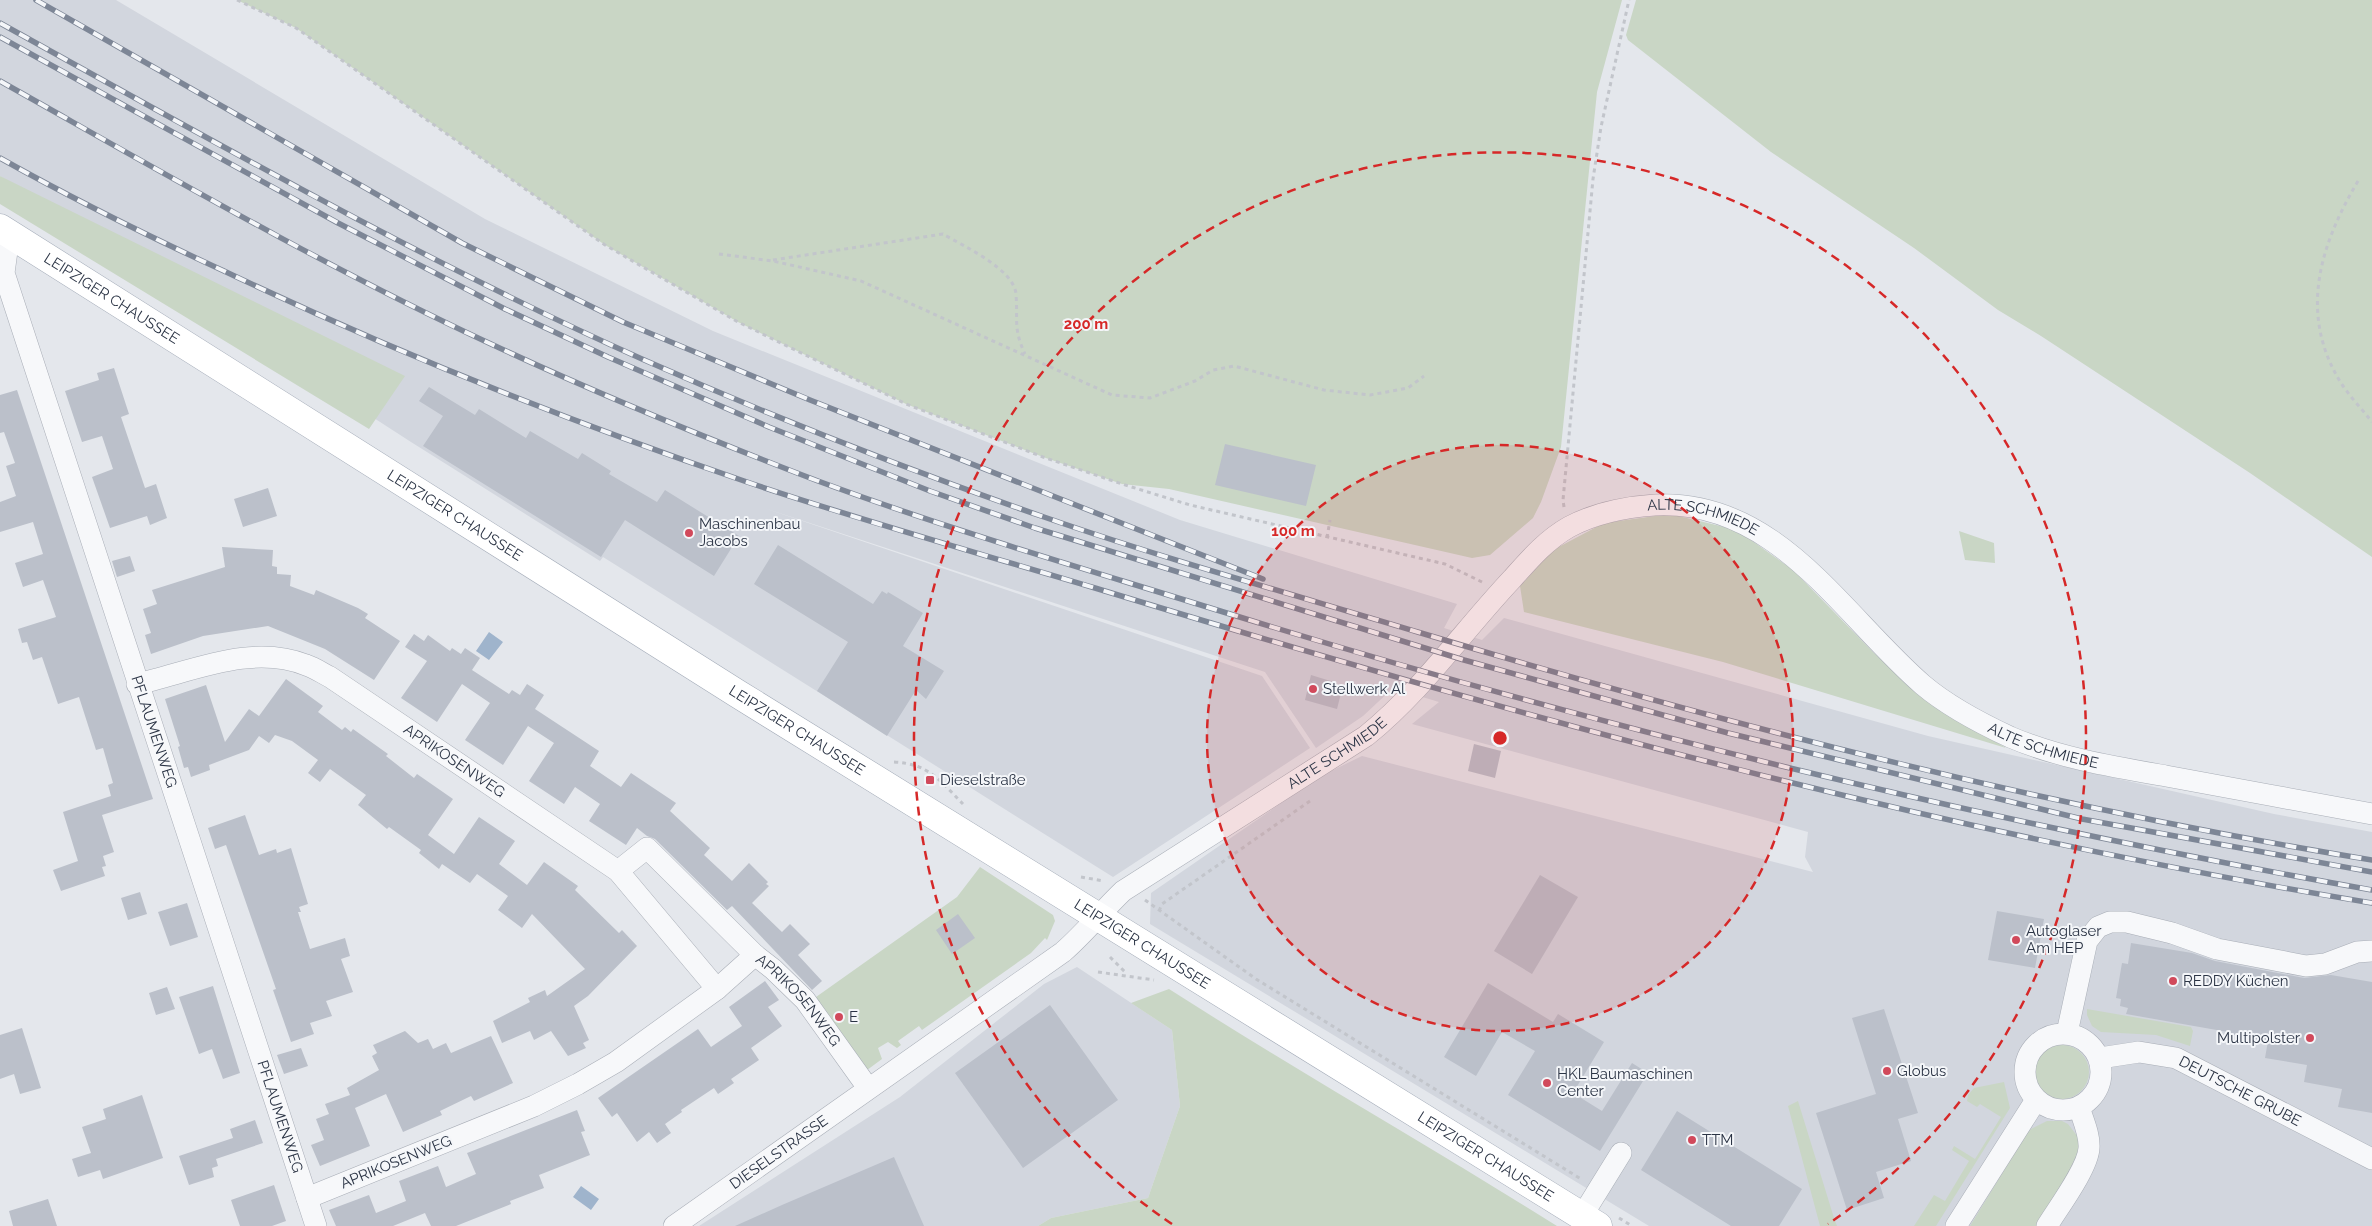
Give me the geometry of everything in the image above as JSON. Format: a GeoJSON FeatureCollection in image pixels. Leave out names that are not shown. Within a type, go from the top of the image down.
{"type":"FeatureCollection","features":[{"type":"Feature","properties":{"kind":"main road","name":"LEIPZIGER CHAUSSEE"},"geometry":{"type":"LineString","coordinates":[[7,233],[738,694],[1590,1221]]}},
{"type":"Feature","properties":{"kind":"street","name":"PFLAUMENWEG"},"geometry":{"type":"LineString","coordinates":[[7,233],[8,251],[4,273],[316,1226]]}},
{"type":"Feature","properties":{"kind":"street","name":"ALTE SCHMIEDE"},"geometry":{"type":"LineString","coordinates":[[1097,916],[1123,891],[1332,758],[1381,724],[1410,697],[1536,553],[1570,527],[1597,515],[1638,506],[1695,506],[1716,511],[1755,529],[1790,554],[1816,576],[1880,644],[1926,688],[1974,718],[2011,737],[2065,756],[2372,814]]}},
{"type":"Feature","properties":{"kind":"street","name":"APRIKOSENWEG"},"geometry":{"type":"LineString","coordinates":[[137,684],[236,658],[267,658],[306,665],[330,677],[618,871],[717,989]]}},
{"type":"Feature","properties":{"kind":"street"},"geometry":{"type":"LineString","coordinates":[[618,871],[648,848],[755,955]]}},
{"type":"Feature","properties":{"kind":"street","name":"DIESELSTRASSE"},"geometry":{"type":"LineString","coordinates":[[674,1226],[1063,952],[1083,934],[1097,916]]}},
{"type":"Feature","properties":{"kind":"street"},"geometry":{"type":"LineString","coordinates":[[2067,1033],[2087,940],[2098,927],[2110,922],[2136,924],[2172,932],[2217,949],[2306,966],[2325,964],[2357,952],[2372,951]]}},
{"type":"Feature","properties":{"kind":"street","name":"APRIKOSENWEG"},"geometry":{"type":"LineString","coordinates":[[307,1198],[534,1106],[578,1084],[616,1062],[717,989],[755,955],[774,969],[805,1000],[868,1088]]}},
{"type":"Feature","properties":{"kind":"street"},"geometry":{"type":"LineString","coordinates":[[2058,1033],[2067,1033],[2081,1037],[2092,1046],[2100,1058],[2102,1073],[2099,1087],[2091,1099],[2079,1107],[2066,1110],[2052,1109],[2036,1100],[2026,1082],[2026,1060],[2032,1049],[2042,1040],[2058,1033]]}},
{"type":"Feature","properties":{"kind":"street","name":"DEUTSCHE GRUBE"},"geometry":{"type":"LineString","coordinates":[[2100,1058],[2139,1052],[2176,1058],[2372,1159]]}},
{"type":"Feature","properties":{"kind":"street"},"geometry":{"type":"LineString","coordinates":[[1956,1226],[2036,1100]]}},
{"type":"Feature","properties":{"kind":"street"},"geometry":{"type":"LineString","coordinates":[[2047,1226],[2084,1165],[2089,1149],[2086,1128],[2079,1107]]}},
{"type":"Feature","properties":{"kind":"street"},"geometry":{"type":"LineString","coordinates":[[1590,1221],[1599,1190],[1621,1154]]}},
{"type":"Feature","properties":{"kind":"path"},"geometry":{"type":"LineString","coordinates":[[237,0],[296,28],[605,245],[738,322],[906,404],[1043,457],[1122,484],[1190,505],[1446,564],[1500,592]]}},
{"type":"Feature","properties":{"kind":"path"},"geometry":{"type":"LineString","coordinates":[[1570,527],[1563,500],[1594,179],[1601,127],[1629,0]]}},
{"type":"Feature","properties":{"kind":"path"},"geometry":{"type":"LineString","coordinates":[[2358,181],[2339,214],[2326,246],[2319,279],[2317,316],[2327,353],[2342,383],[2372,422]]}},
{"type":"Feature","properties":{"kind":"path"},"geometry":{"type":"LineString","coordinates":[[768,260],[943,234],[1007,274],[1016,291],[1016,335],[1026,355]]}},
{"type":"Feature","properties":{"kind":"path"},"geometry":{"type":"LineString","coordinates":[[718,254],[768,260],[860,281],[1112,395],[1150,398],[1195,381],[1213,370],[1234,366],[1324,390],[1370,395],[1408,388],[1424,376]]}},
{"type":"Feature","properties":{"kind":"path"},"geometry":{"type":"LineString","coordinates":[[1327,538],[1330,520]]}},
{"type":"Feature","properties":{"kind":"path"},"geometry":{"type":"LineString","coordinates":[[886,762],[904,763],[925,769],[940,779],[966,806]]}},
{"type":"Feature","properties":{"kind":"path"},"geometry":{"type":"LineString","coordinates":[[1159,911],[1162,904],[1310,801]]}},
{"type":"Feature","properties":{"kind":"path"},"geometry":{"type":"LineString","coordinates":[[1072,872],[1088,879],[1110,881]]}},
{"type":"Feature","properties":{"kind":"path"},"geometry":{"type":"LineString","coordinates":[[1145,895],[1146,903],[1256,979],[1599,1190]]}},
{"type":"Feature","properties":{"kind":"path"},"geometry":{"type":"LineString","coordinates":[[1110,957],[1129,975]]}},
{"type":"Feature","properties":{"kind":"path"},"geometry":{"type":"LineString","coordinates":[[1098,972],[1159,980]]}},
{"type":"Feature","properties":{"kind":"shaded area"},"geometry":{"type":"Polygon","coordinates":[[[0,0],[116,0],[485,219],[713,331],[1180,520],[1457,604],[1444,628],[1482,640],[1504,618],[1928,736],[2274,814],[2372,832],[2372,1226],[1649,1226],[1150,924],[1151,893],[1319,777],[1362,756],[1813,872],[1805,857],[1808,832],[1412,724],[1439,702],[1393,688],[1363,716],[1316,748],[1265,672],[764,508],[1262,676],[1310,748],[1113,877],[603,557],[600,561],[411,442],[0,176],[0,0]]]}},
{"type":"Feature","properties":{"kind":"shaded area"},"geometry":{"type":"Polygon","coordinates":[[[1077,967],[1172,1030],[1180,1106],[1148,1198],[1051,1218],[1038,1226],[699,1226],[900,1097],[1044,984],[1077,967]]]}},
{"type":"Feature","properties":{"kind":"green space"},"geometry":{"type":"Polygon","coordinates":[[[237,0],[1622,0],[1597,92],[1561,447],[1541,502],[1533,518],[1490,555],[1472,558],[1169,489],[1122,484],[1043,457],[906,404],[738,322],[605,245],[296,28],[237,0]]]}},
{"type":"Feature","properties":{"kind":"green space"},"geometry":{"type":"Polygon","coordinates":[[[1636,0],[2372,0],[2372,557],[2250,473],[2041,336],[1998,310],[1914,248],[1771,152],[1628,40],[1626,35],[1636,0]]]}},
{"type":"Feature","properties":{"kind":"green space"},"geometry":{"type":"Polygon","coordinates":[[[0,176],[405,376],[369,429],[0,204],[0,176]]]}},
{"type":"Feature","properties":{"kind":"green space"},"geometry":{"type":"Polygon","coordinates":[[[1670,514],[1737,530],[1793,570],[1874,653],[1922,697],[2006,748],[1723,662],[1524,612],[1520,586],[1553,550],[1604,523],[1670,514]]]}},
{"type":"Feature","properties":{"kind":"green space"},"geometry":{"type":"Polygon","coordinates":[[[1959,531],[1994,543],[1995,563],[1965,560],[1959,531]]]}},
{"type":"Feature","properties":{"kind":"green space"},"geometry":{"type":"Polygon","coordinates":[[[980,867],[1053,915],[1055,921],[1047,940],[1045,938],[1031,953],[922,1030],[919,1026],[898,1041],[901,1045],[897,1048],[888,1042],[878,1048],[882,1059],[863,1073],[814,1004],[816,997],[957,897],[980,867]]]}},
{"type":"Feature","properties":{"kind":"green space"},"geometry":{"type":"Polygon","coordinates":[[[1169,989],[1557,1226],[1038,1226],[1051,1218],[1148,1198],[1180,1106],[1172,1030],[1131,1003],[1169,989]]]}},
{"type":"Feature","properties":{"kind":"green space"},"geometry":{"type":"Polygon","coordinates":[[[2087,1009],[2191,1027],[2193,1031],[2190,1046],[2156,1035],[2101,1032],[2092,1026],[2087,1015],[2087,1009]]]}},
{"type":"Feature","properties":{"kind":"green space"},"geometry":{"type":"Polygon","coordinates":[[[2057,1045],[2067,1045],[2077,1049],[2085,1057],[2089,1072],[2085,1087],[2077,1095],[2067,1099],[2057,1099],[2047,1095],[2039,1087],[2035,1077],[2035,1067],[2039,1057],[2047,1049],[2057,1045]]]}},
{"type":"Feature","properties":{"kind":"green space"},"geometry":{"type":"Polygon","coordinates":[[[2004,1082],[2010,1108],[1936,1226],[1914,1226],[1934,1195],[1945,1201],[1969,1161],[1952,1150],[1954,1146],[1975,1159],[2001,1117],[1980,1104],[1977,1107],[1967,1101],[1968,1095],[1974,1088],[2004,1082]]]}},
{"type":"Feature","properties":{"kind":"green space"},"geometry":{"type":"Polygon","coordinates":[[[1798,1101],[1837,1226],[1820,1226],[1788,1106],[1798,1101]]]}},
{"type":"Feature","properties":{"kind":"green space"},"geometry":{"type":"Polygon","coordinates":[[[2047,1121],[2062,1121],[2068,1124],[2078,1137],[2080,1155],[2037,1226],[1970,1226],[2025,1136],[2031,1129],[2047,1121]]]}},
{"type":"Feature","properties":{"kind":"water"},"geometry":{"type":"Polygon","coordinates":[[[489,632],[503,642],[489,660],[476,651],[489,632]]]}},
{"type":"Feature","properties":{"kind":"water"},"geometry":{"type":"Polygon","coordinates":[[[581,1186],[599,1199],[591,1210],[573,1197],[581,1186]]]}},
{"type":"Feature","properties":{"kind":"building"},"geometry":{"type":"Polygon","coordinates":[[[114,368],[129,414],[121,417],[145,488],[156,484],[167,518],[150,525],[147,516],[110,528],[92,477],[113,469],[102,436],[82,442],[65,391],[99,380],[97,373],[114,368]]]}},
{"type":"Feature","properties":{"kind":"building"},"geometry":{"type":"Polygon","coordinates":[[[429,387],[475,415],[479,409],[526,438],[530,431],[578,459],[582,453],[611,471],[609,474],[657,502],[665,490],[739,536],[714,576],[625,520],[601,557],[423,446],[443,416],[419,401],[429,387]]]}},
{"type":"Feature","properties":{"kind":"building"},"geometry":{"type":"Polygon","coordinates":[[[17,390],[153,799],[102,815],[114,852],[103,856],[106,866],[102,867],[105,876],[61,891],[53,870],[78,861],[63,812],[111,796],[108,785],[113,783],[103,748],[96,750],[79,697],[58,704],[42,657],[33,660],[27,642],[22,643],[18,629],[56,617],[43,580],[23,587],[15,563],[43,554],[33,522],[0,532],[0,502],[16,496],[6,466],[15,463],[4,432],[0,433],[0,395],[17,390]]]}},
{"type":"Feature","properties":{"kind":"building"},"geometry":{"type":"Polygon","coordinates":[[[1225,444],[1316,465],[1306,506],[1215,485],[1225,444]]]}},
{"type":"Feature","properties":{"kind":"building"},"geometry":{"type":"Polygon","coordinates":[[[268,488],[277,516],[243,527],[234,499],[268,488]]]}},
{"type":"Feature","properties":{"kind":"building"},"geometry":{"type":"Polygon","coordinates":[[[778,545],[873,604],[882,591],[887,594],[888,592],[923,613],[903,646],[944,671],[926,699],[916,690],[887,736],[817,691],[848,642],[754,584],[778,545]]]}},
{"type":"Feature","properties":{"kind":"building"},"geometry":{"type":"Polygon","coordinates":[[[222,547],[273,550],[272,566],[277,567],[277,574],[291,575],[290,586],[314,595],[316,590],[358,608],[368,614],[365,618],[400,641],[374,680],[325,649],[268,626],[203,636],[151,654],[145,635],[151,633],[143,609],[157,604],[152,590],[225,567],[222,547]]]}},
{"type":"Feature","properties":{"kind":"building"},"geometry":{"type":"Polygon","coordinates":[[[130,556],[135,571],[117,577],[112,561],[130,556]]]}},
{"type":"Feature","properties":{"kind":"building"},"geometry":{"type":"Polygon","coordinates":[[[414,634],[424,641],[428,635],[450,651],[452,648],[461,654],[465,648],[480,658],[472,670],[509,694],[512,690],[520,695],[527,684],[544,695],[535,709],[599,751],[590,766],[621,787],[631,773],[676,803],[670,811],[710,848],[704,855],[732,881],[749,863],[768,882],[766,884],[769,886],[752,903],[782,932],[790,924],[810,944],[798,955],[822,981],[812,990],[732,906],[727,910],[655,839],[647,836],[637,828],[626,845],[589,821],[600,804],[575,787],[564,804],[529,781],[554,743],[528,726],[503,765],[465,740],[490,703],[462,684],[437,722],[401,698],[427,661],[405,647],[414,634]]]}},
{"type":"Feature","properties":{"kind":"building","name":"Stellwerk Al"},"geometry":{"type":"Polygon","coordinates":[[[1311,675],[1337,683],[1335,692],[1341,693],[1337,709],[1305,700],[1311,675]]]}},
{"type":"Feature","properties":{"kind":"building"},"geometry":{"type":"Polygon","coordinates":[[[286,679],[323,706],[318,712],[342,730],[345,727],[351,732],[353,729],[388,754],[386,756],[414,778],[417,774],[453,799],[428,835],[454,854],[479,817],[515,841],[499,864],[527,885],[544,862],[578,886],[575,890],[619,933],[622,930],[637,946],[588,996],[574,1006],[589,1040],[583,1043],[586,1048],[568,1056],[551,1031],[534,1040],[530,1031],[502,1043],[493,1021],[530,1002],[528,998],[545,990],[547,996],[585,969],[532,914],[522,928],[498,910],[508,896],[477,874],[470,883],[442,864],[439,869],[419,853],[421,850],[389,827],[387,829],[358,805],[366,795],[330,769],[320,782],[308,773],[318,760],[292,741],[275,735],[269,743],[259,736],[249,750],[209,765],[210,770],[191,777],[188,767],[184,768],[178,747],[180,746],[165,699],[206,685],[225,742],[249,709],[259,716],[286,679]]]}},
{"type":"Feature","properties":{"kind":"building"},"geometry":{"type":"Polygon","coordinates":[[[1474,744],[1501,751],[1495,778],[1468,771],[1474,744]]]}},
{"type":"Feature","properties":{"kind":"building"},"geometry":{"type":"Polygon","coordinates":[[[245,815],[259,855],[276,849],[277,853],[291,848],[308,904],[299,907],[301,912],[298,912],[310,949],[345,938],[350,956],[341,959],[353,992],[326,1001],[332,1016],[310,1023],[314,1034],[291,1042],[273,990],[276,989],[226,845],[215,849],[208,828],[245,815]]]}},
{"type":"Feature","properties":{"kind":"building"},"geometry":{"type":"Polygon","coordinates":[[[1540,875],[1578,897],[1532,974],[1494,951],[1540,875]]]}},
{"type":"Feature","properties":{"kind":"building"},"geometry":{"type":"Polygon","coordinates":[[[140,892],[147,914],[128,920],[121,898],[140,892]]]}},
{"type":"Feature","properties":{"kind":"building"},"geometry":{"type":"Polygon","coordinates":[[[187,903],[198,937],[170,946],[158,912],[187,903]]]}},
{"type":"Feature","properties":{"kind":"building","name":"Autoglaser Am HEP"},"geometry":{"type":"Polygon","coordinates":[[[1997,911],[2044,919],[2035,968],[1988,960],[1997,911]]]}},
{"type":"Feature","properties":{"kind":"building"},"geometry":{"type":"Polygon","coordinates":[[[958,914],[975,938],[952,954],[936,930],[958,914]]]}},
{"type":"Feature","properties":{"kind":"building","name":"Multipolster"},"geometry":{"type":"Polygon","coordinates":[[[2131,943],[2192,953],[2215,961],[2304,978],[2331,975],[2372,982],[2372,1113],[2338,1107],[2342,1089],[2304,1082],[2307,1065],[2265,1058],[2268,1041],[2126,1014],[2128,1008],[2120,1006],[2121,999],[2116,998],[2122,963],[2128,964],[2131,943]]]}},
{"type":"Feature","properties":{"kind":"building"},"geometry":{"type":"Polygon","coordinates":[[[765,981],[779,1000],[768,1007],[782,1026],[751,1048],[759,1060],[731,1079],[734,1083],[718,1094],[714,1088],[681,1110],[682,1112],[665,1124],[671,1133],[657,1143],[649,1132],[637,1142],[617,1113],[612,1117],[598,1098],[698,1029],[711,1047],[742,1026],[729,1007],[765,981]]]}},
{"type":"Feature","properties":{"kind":"building","name":"HKL Baumaschinen Center"},"geometry":{"type":"Polygon","coordinates":[[[1488,983],[1553,1022],[1558,1014],[1604,1042],[1573,1093],[1602,1111],[1632,1063],[1648,1073],[1600,1151],[1508,1095],[1535,1051],[1502,1032],[1476,1076],[1444,1057],[1488,983]]]}},
{"type":"Feature","properties":{"kind":"building"},"geometry":{"type":"Polygon","coordinates":[[[213,986],[240,1073],[223,1079],[212,1049],[199,1054],[179,997],[213,986]]]}},
{"type":"Feature","properties":{"kind":"building"},"geometry":{"type":"Polygon","coordinates":[[[167,987],[175,1009],[156,1015],[149,993],[167,987]]]}},
{"type":"Feature","properties":{"kind":"building"},"geometry":{"type":"Polygon","coordinates":[[[1050,1005],[1118,1100],[1023,1168],[955,1073],[1050,1005]]]}},
{"type":"Feature","properties":{"kind":"building"},"geometry":{"type":"Polygon","coordinates":[[[1884,1009],[1918,1113],[1898,1119],[1911,1161],[1876,1172],[1884,1198],[1847,1210],[1816,1113],[1876,1094],[1852,1018],[1884,1009]]]}},
{"type":"Feature","properties":{"kind":"building"},"geometry":{"type":"Polygon","coordinates":[[[22,1028],[41,1088],[20,1094],[14,1074],[0,1079],[0,1035],[22,1028]]]}},
{"type":"Feature","properties":{"kind":"building"},"geometry":{"type":"Polygon","coordinates":[[[405,1031],[418,1043],[428,1039],[433,1049],[446,1043],[451,1053],[491,1036],[513,1083],[474,1101],[471,1096],[440,1111],[442,1115],[403,1132],[386,1094],[355,1108],[370,1146],[320,1166],[311,1145],[324,1140],[316,1119],[329,1114],[325,1104],[350,1095],[347,1088],[379,1070],[372,1056],[377,1053],[373,1045],[405,1031]]]}},
{"type":"Feature","properties":{"kind":"building"},"geometry":{"type":"Polygon","coordinates":[[[301,1048],[308,1066],[284,1074],[277,1055],[301,1048]]]}},
{"type":"Feature","properties":{"kind":"building"},"geometry":{"type":"Polygon","coordinates":[[[142,1095],[163,1158],[103,1179],[100,1170],[78,1177],[72,1159],[91,1153],[82,1127],[106,1119],[103,1109],[142,1095]]]}},
{"type":"Feature","properties":{"kind":"building"},"geometry":{"type":"Polygon","coordinates":[[[577,1110],[585,1131],[581,1132],[590,1155],[539,1175],[544,1188],[510,1201],[511,1204],[456,1226],[431,1226],[425,1213],[393,1226],[336,1226],[329,1210],[369,1195],[376,1213],[406,1201],[399,1181],[438,1166],[446,1187],[476,1174],[467,1153],[577,1110]]]}},
{"type":"Feature","properties":{"kind":"building","name":"TTM"},"geometry":{"type":"Polygon","coordinates":[[[1677,1111],[1802,1189],[1779,1226],[1731,1226],[1641,1170],[1677,1111]]]}},
{"type":"Feature","properties":{"kind":"building"},"geometry":{"type":"Polygon","coordinates":[[[255,1120],[263,1143],[216,1159],[218,1166],[212,1168],[214,1177],[189,1185],[179,1156],[233,1138],[230,1129],[255,1120]]]}},
{"type":"Feature","properties":{"kind":"building"},"geometry":{"type":"Polygon","coordinates":[[[894,1157],[924,1226],[735,1226],[782,1205],[894,1157]]]}},
{"type":"Feature","properties":{"kind":"building"},"geometry":{"type":"Polygon","coordinates":[[[274,1185],[286,1221],[272,1226],[240,1226],[231,1200],[274,1185]]]}},
{"type":"Feature","properties":{"kind":"building"},"geometry":{"type":"Polygon","coordinates":[[[48,1199],[57,1226],[13,1226],[9,1211],[48,1199]]]}},
{"type":"Feature","properties":{"kind":"railway"},"geometry":{"type":"LineString","coordinates":[[36,0],[462,243],[623,322],[810,400],[1263,579]]}},
{"type":"Feature","properties":{"kind":"railway"},"geometry":{"type":"LineString","coordinates":[[0,23],[317,198],[560,321],[691,381],[892,462],[993,499],[1091,533],[1232,577],[1538,667],[1774,732],[1892,762],[2131,816],[2372,860]]}},
{"type":"Feature","properties":{"kind":"railway"},"geometry":{"type":"LineString","coordinates":[[0,37],[338,223],[505,309],[608,357],[769,427],[930,491],[1035,528],[1464,660],[1728,733],[2082,819],[2372,872]]}},
{"type":"Feature","properties":{"kind":"railway"},"geometry":{"type":"LineString","coordinates":[[0,81],[305,251],[491,344],[572,381],[694,432],[818,481],[914,515],[1348,649],[1492,691],[1637,730],[1929,801],[2224,863],[2372,890]]}},
{"type":"Feature","properties":{"kind":"railway"},"geometry":{"type":"LineString","coordinates":[[0,158],[83,203],[352,330],[482,384],[614,435],[747,482],[834,510],[1411,681],[1728,767],[2048,842],[2372,903]]}},
{"type":"Feature","properties":{"kind":"place","name":"Maschinenbau Jacobs"},"geometry":{"type":"Point","coordinates":[689,533]}},
{"type":"Feature","properties":{"kind":"place","name":"Stellwerk Al"},"geometry":{"type":"Point","coordinates":[1313,689]}},
{"type":"Feature","properties":{"kind":"place","name":"Dieselstraße"},"geometry":{"type":"Point","coordinates":[930,780]}},
{"type":"Feature","properties":{"kind":"place","name":"Autoglaser Am HEP"},"geometry":{"type":"Point","coordinates":[2016,940]}},
{"type":"Feature","properties":{"kind":"place","name":"REDDY Küchen"},"geometry":{"type":"Point","coordinates":[2173,981]}},
{"type":"Feature","properties":{"kind":"place","name":"E"},"geometry":{"type":"Point","coordinates":[839,1017]}},
{"type":"Feature","properties":{"kind":"place","name":"Multipolster"},"geometry":{"type":"Point","coordinates":[2310,1038]}},
{"type":"Feature","properties":{"kind":"place","name":"Globus"},"geometry":{"type":"Point","coordinates":[1887,1071]}},
{"type":"Feature","properties":{"kind":"place","name":"HKL Baumaschinen Center"},"geometry":{"type":"Point","coordinates":[1547,1083]}},
{"type":"Feature","properties":{"kind":"place","name":"TTM"},"geometry":{"type":"Point","coordinates":[1692,1140]}}]}
